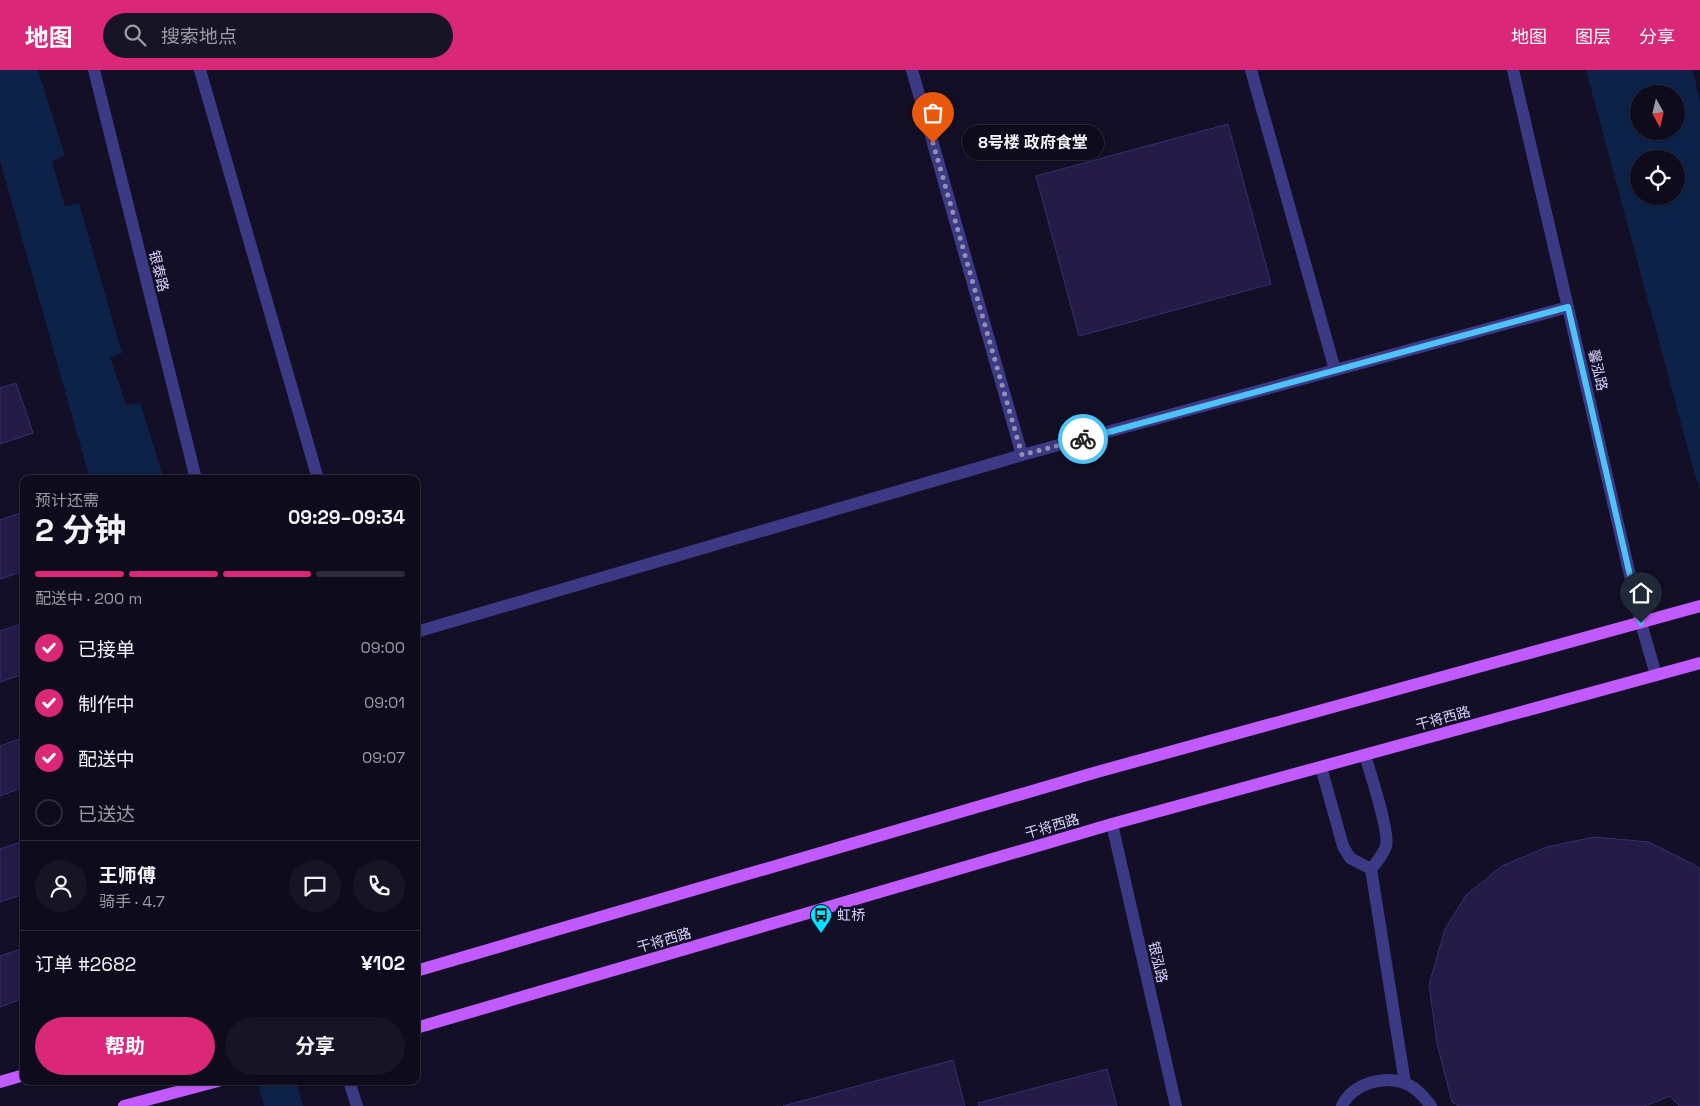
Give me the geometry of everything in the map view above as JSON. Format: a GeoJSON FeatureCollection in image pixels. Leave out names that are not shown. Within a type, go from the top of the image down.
{"type":"FeatureCollection","features":[{"type":"Feature","properties":{"kind":"main road"},"geometry":{"type":"LineString","coordinates":[[420,970],[1097,772],[1700,606]]}},
{"type":"Feature","properties":{"kind":"main road","name":"干将西路"},"geometry":{"type":"LineString","coordinates":[[420,1027],[1112,824],[1700,663]]}},
{"type":"Feature","properties":{"kind":"main road"},"geometry":{"type":"LineString","coordinates":[[0,1082],[20,1076]]}},
{"type":"Feature","properties":{"kind":"main road"},"geometry":{"type":"LineString","coordinates":[[124,1106],[203,1085]]}},
{"type":"Feature","properties":{"kind":"street","name":"银泰路"},"geometry":{"type":"LineString","coordinates":[[94,70],[195,475]]}},
{"type":"Feature","properties":{"kind":"street"},"geometry":{"type":"LineString","coordinates":[[200,70],[317,475]]}},
{"type":"Feature","properties":{"kind":"street"},"geometry":{"type":"LineString","coordinates":[[912,70],[1022,455]]}},
{"type":"Feature","properties":{"kind":"street"},"geometry":{"type":"LineString","coordinates":[[1250,70],[1335,370]]}},
{"type":"Feature","properties":{"kind":"street","name":"馨泓路"},"geometry":{"type":"LineString","coordinates":[[1513,70],[1641,623],[1656,675]]}},
{"type":"Feature","properties":{"kind":"street"},"geometry":{"type":"LineString","coordinates":[[420,631],[1022,455],[1568,307]]}},
{"type":"Feature","properties":{"kind":"street"},"geometry":{"type":"LineString","coordinates":[[1365,755],[1386,831],[1386,845],[1380,859],[1371,869]]}},
{"type":"Feature","properties":{"kind":"street"},"geometry":{"type":"LineString","coordinates":[[1321,767],[1343,846],[1350,858],[1371,869]]}},
{"type":"Feature","properties":{"kind":"street","name":"银泓路"},"geometry":{"type":"LineString","coordinates":[[1112,824],[1176,1106]]}},
{"type":"Feature","properties":{"kind":"street"},"geometry":{"type":"LineString","coordinates":[[1371,869],[1405,1083]]}},
{"type":"Feature","properties":{"kind":"street"},"geometry":{"type":"LineString","coordinates":[[1342,1106],[1356,1090],[1371,1082],[1388,1079],[1405,1083],[1420,1092],[1431,1106]]}},
{"type":"Feature","properties":{"kind":"street"},"geometry":{"type":"LineString","coordinates":[[350,1085],[357,1106]]}},
{"type":"Feature","properties":{"kind":"water"},"geometry":{"type":"Polygon","coordinates":[[[0,70],[38,70],[65,156],[52,161],[65,207],[79,203],[122,353],[110,357],[126,405],[140,403],[163,475],[89,475],[0,161],[0,70]]]}},
{"type":"Feature","properties":{"kind":"water"},"geometry":{"type":"Polygon","coordinates":[[[1586,70],[1693,70],[1700,103],[1700,489],[1586,70]]]}},
{"type":"Feature","properties":{"kind":"water"},"geometry":{"type":"Polygon","coordinates":[[[258,1085],[297,1085],[303,1106],[264,1106],[258,1085]]]}},
{"type":"Feature","properties":{"kind":"building"},"geometry":{"type":"Polygon","coordinates":[[[1228,124],[1271,284],[1079,336],[1036,176],[1228,124]]]}},
{"type":"Feature","properties":{"kind":"building"},"geometry":{"type":"Polygon","coordinates":[[[16,383],[33,433],[0,444],[0,388],[16,383]]]}},
{"type":"Feature","properties":{"kind":"building"},"geometry":{"type":"Polygon","coordinates":[[[20,513],[20,572],[0,579],[0,520],[20,513]]]}},
{"type":"Feature","properties":{"kind":"building"},"geometry":{"type":"Polygon","coordinates":[[[20,624],[20,675],[0,682],[0,631],[20,624]]]}},
{"type":"Feature","properties":{"kind":"building"},"geometry":{"type":"Polygon","coordinates":[[[20,738],[20,788],[0,796],[0,746],[20,738]]]}},
{"type":"Feature","properties":{"kind":"building"},"geometry":{"type":"Polygon","coordinates":[[[1594,837],[1649,842],[1700,869],[1700,1106],[1679,1106],[1670,1096],[1645,1106],[1459,1106],[1452,1102],[1437,1043],[1429,985],[1445,929],[1466,895],[1502,866],[1547,847],[1594,837]]]}},
{"type":"Feature","properties":{"kind":"building"},"geometry":{"type":"Polygon","coordinates":[[[20,842],[20,895],[0,902],[0,849],[20,842]]]}},
{"type":"Feature","properties":{"kind":"building"},"geometry":{"type":"Polygon","coordinates":[[[20,949],[20,1000],[0,1007],[0,956],[20,949]]]}},
{"type":"Feature","properties":{"kind":"building"},"geometry":{"type":"Polygon","coordinates":[[[953,1060],[965,1106],[783,1106],[953,1060]]]}},
{"type":"Feature","properties":{"kind":"building"},"geometry":{"type":"Polygon","coordinates":[[[1107,1069],[1117,1106],[979,1106],[978,1103],[1107,1069]]]}},
{"type":"Feature","properties":{"kind":"way so far"},"geometry":{"type":"LineString","coordinates":[[933,143],[1022,455],[1083,439]]}},
{"type":"Feature","properties":{"kind":"place","name":"8号楼 政府食堂"},"geometry":{"type":"Point","coordinates":[933,143]}},
{"type":"Feature","properties":{"kind":"place","name":"虹桥"},"geometry":{"type":"Point","coordinates":[821,934]}},
{"type":"Feature","properties":{"kind":"route"},"geometry":{"type":"LineString","coordinates":[[1083,439],[1568,307],[1641,623]]}}]}
